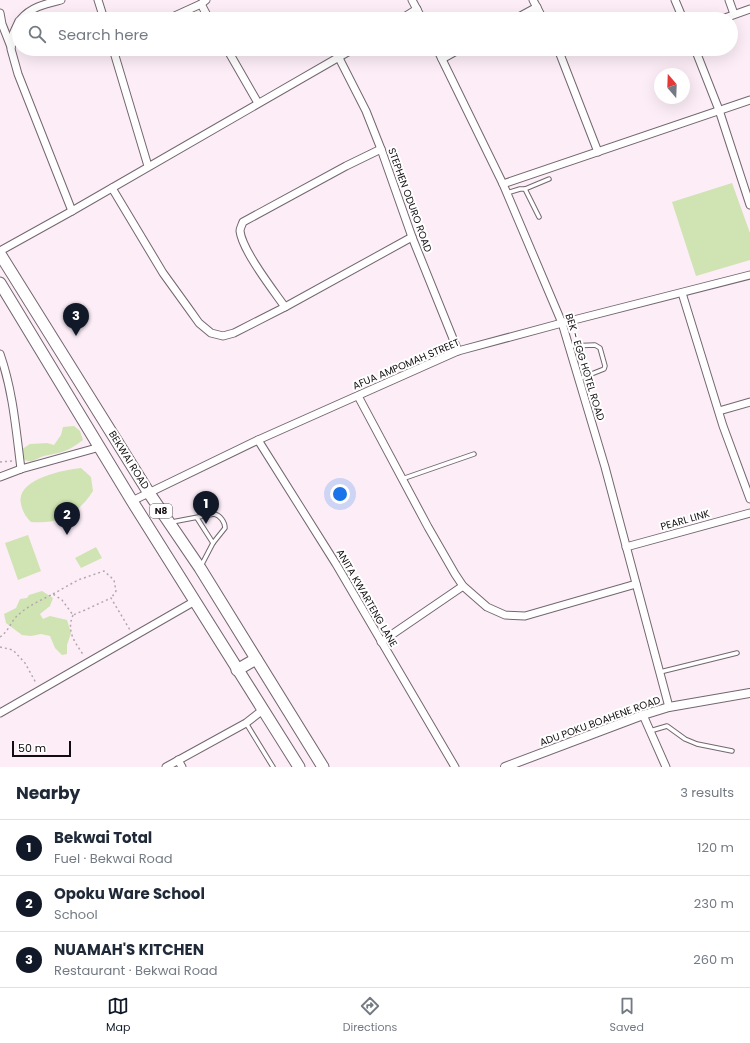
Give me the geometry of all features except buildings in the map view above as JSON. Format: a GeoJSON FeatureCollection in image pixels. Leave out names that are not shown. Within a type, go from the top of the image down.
{"type":"FeatureCollection","features":[{"type":"Feature","properties":{"kind":"highway","name":"BEKWAI ROAD"},"geometry":{"type":"LineString","coordinates":[[0,254],[149,493],[200,568],[323,767]]}},
{"type":"Feature","properties":{"kind":"highway","name":"BEKWAI ROAD"},"geometry":{"type":"LineString","coordinates":[[0,284],[132,501],[237,670],[264,709],[300,767]]}},
{"type":"Feature","properties":{"kind":"highway"},"geometry":{"type":"LineString","coordinates":[[237,670],[256,659]]}},
{"type":"Feature","properties":{"kind":"street"},"geometry":{"type":"LineString","coordinates":[[27,12],[46,3],[60,0]]}},
{"type":"Feature","properties":{"kind":"street"},"geometry":{"type":"LineString","coordinates":[[98,0],[102,12]]}},
{"type":"Feature","properties":{"kind":"street"},"geometry":{"type":"LineString","coordinates":[[412,0],[418,12]]}},
{"type":"Feature","properties":{"kind":"street"},"geometry":{"type":"LineString","coordinates":[[533,0],[540,12]]}},
{"type":"Feature","properties":{"kind":"street"},"geometry":{"type":"LineString","coordinates":[[674,0],[680,12]]}},
{"type":"Feature","properties":{"kind":"street"},"geometry":{"type":"LineString","coordinates":[[729,0],[733,12]]}},
{"type":"Feature","properties":{"kind":"street"},"geometry":{"type":"LineString","coordinates":[[182,12],[203,2],[207,12]]}},
{"type":"Feature","properties":{"kind":"street"},"geometry":{"type":"LineString","coordinates":[[528,12],[537,7]]}},
{"type":"Feature","properties":{"kind":"street"},"geometry":{"type":"LineString","coordinates":[[412,12],[417,9]]}},
{"type":"Feature","properties":{"kind":"street"},"geometry":{"type":"LineString","coordinates":[[738,13],[750,9]]}},
{"type":"Feature","properties":{"kind":"street"},"geometry":{"type":"LineString","coordinates":[[0,13],[2,24],[12,53]]}},
{"type":"Feature","properties":{"kind":"street"},"geometry":{"type":"LineString","coordinates":[[11,49],[12,34]]}},
{"type":"Feature","properties":{"kind":"street"},"geometry":{"type":"LineString","coordinates":[[13,56],[18,74],[72,211]]}},
{"type":"Feature","properties":{"kind":"street"},"geometry":{"type":"LineString","coordinates":[[115,56],[148,166]]}},
{"type":"Feature","properties":{"kind":"street"},"geometry":{"type":"LineString","coordinates":[[231,56],[258,103]]}},
{"type":"Feature","properties":{"kind":"street"},"geometry":{"type":"LineString","coordinates":[[0,251],[342,56]]}},
{"type":"Feature","properties":{"kind":"street","name":"BEK - EGG HOTEL ROAD"},"geometry":{"type":"LineString","coordinates":[[440,56],[503,184],[562,323],[605,467],[669,707]]}},
{"type":"Feature","properties":{"kind":"street"},"geometry":{"type":"LineString","coordinates":[[442,59],[447,56]]}},
{"type":"Feature","properties":{"kind":"street"},"geometry":{"type":"LineString","coordinates":[[561,56],[598,152]]}},
{"type":"Feature","properties":{"kind":"street"},"geometry":{"type":"LineString","coordinates":[[698,56],[719,110],[750,205]]}},
{"type":"Feature","properties":{"kind":"street","name":"STEPHEN ODURO ROAD"},"geometry":{"type":"LineString","coordinates":[[339,58],[366,111],[412,237],[458,351]]}},
{"type":"Feature","properties":{"kind":"street"},"geometry":{"type":"LineString","coordinates":[[503,184],[750,100]]}},
{"type":"Feature","properties":{"kind":"street"},"geometry":{"type":"LineString","coordinates":[[285,307],[258,268],[242,238],[240,229],[242,222],[346,166],[381,149]]}},
{"type":"Feature","properties":{"kind":"street"},"geometry":{"type":"LineString","coordinates":[[112,188],[163,273],[199,323],[211,333],[223,336],[234,333],[285,307],[412,237]]}},
{"type":"Feature","properties":{"kind":"street","name":"AFUA AMPOMAH STREET"},"geometry":{"type":"LineString","coordinates":[[132,501],[258,440],[458,351],[750,275]]}},
{"type":"Feature","properties":{"kind":"street"},"geometry":{"type":"LineString","coordinates":[[682,293],[719,411],[750,499]]}},
{"type":"Feature","properties":{"kind":"street"},"geometry":{"type":"LineString","coordinates":[[0,354],[7,374],[12,398],[21,469]]}},
{"type":"Feature","properties":{"kind":"street"},"geometry":{"type":"LineString","coordinates":[[358,396],[428,527],[463,586],[487,607],[505,615],[525,616],[636,584]]}},
{"type":"Feature","properties":{"kind":"street"},"geometry":{"type":"LineString","coordinates":[[719,411],[750,402]]}},
{"type":"Feature","properties":{"kind":"street","name":"ANITA KWARTENG LANE"},"geometry":{"type":"LineString","coordinates":[[258,440],[336,564],[455,767]]}},
{"type":"Feature","properties":{"kind":"street"},"geometry":{"type":"LineString","coordinates":[[0,477],[21,469],[100,447]]}},
{"type":"Feature","properties":{"kind":"street","name":"PEARL LINK"},"geometry":{"type":"LineString","coordinates":[[626,547],[750,513]]}},
{"type":"Feature","properties":{"kind":"street"},"geometry":{"type":"LineString","coordinates":[[381,642],[463,586]]}},
{"type":"Feature","properties":{"kind":"street"},"geometry":{"type":"LineString","coordinates":[[0,713],[195,601]]}},
{"type":"Feature","properties":{"kind":"street","name":"ADU POKU BOAHENE ROAD"},"geometry":{"type":"LineString","coordinates":[[505,767],[643,715],[669,707],[750,693]]}},
{"type":"Feature","properties":{"kind":"street"},"geometry":{"type":"LineString","coordinates":[[166,767],[246,723],[264,709]]}},
{"type":"Feature","properties":{"kind":"street"},"geometry":{"type":"LineString","coordinates":[[643,715],[666,767]]}},
{"type":"Feature","properties":{"kind":"street"},"geometry":{"type":"LineString","coordinates":[[178,760],[182,767]]}},
{"type":"Feature","properties":{"kind":"lane"},"geometry":{"type":"LineString","coordinates":[[506,193],[525,189],[549,179]]}},
{"type":"Feature","properties":{"kind":"lane"},"geometry":{"type":"LineString","coordinates":[[525,189],[539,217]]}},
{"type":"Feature","properties":{"kind":"lane"},"geometry":{"type":"LineString","coordinates":[[569,346],[595,344],[600,348],[605,366],[604,369],[579,379]]}},
{"type":"Feature","properties":{"kind":"lane"},"geometry":{"type":"LineString","coordinates":[[402,479],[474,454]]}},
{"type":"Feature","properties":{"kind":"lane"},"geometry":{"type":"LineString","coordinates":[[169,522],[216,514],[220,516],[224,522],[225,528],[213,543],[200,568]]}},
{"type":"Feature","properties":{"kind":"lane"},"geometry":{"type":"LineString","coordinates":[[197,518],[213,543]]}},
{"type":"Feature","properties":{"kind":"lane"},"geometry":{"type":"LineString","coordinates":[[660,672],[737,653]]}},
{"type":"Feature","properties":{"kind":"lane"},"geometry":{"type":"LineString","coordinates":[[246,723],[273,767]]}},
{"type":"Feature","properties":{"kind":"lane"},"geometry":{"type":"LineString","coordinates":[[650,731],[667,726],[685,739],[697,744],[732,751]]}},
{"type":"Feature","properties":{"kind":"path"},"geometry":{"type":"LineString","coordinates":[[0,462],[12,461],[21,469]]}},
{"type":"Feature","properties":{"kind":"path"},"geometry":{"type":"LineString","coordinates":[[0,637],[10,627],[17,616],[35,603],[78,580],[104,571],[114,580],[116,590],[111,598],[73,615],[70,623],[72,636],[88,662]]}},
{"type":"Feature","properties":{"kind":"path"},"geometry":{"type":"LineString","coordinates":[[53,594],[62,600],[73,615]]}},
{"type":"Feature","properties":{"kind":"path"},"geometry":{"type":"LineString","coordinates":[[111,598],[134,636]]}},
{"type":"Feature","properties":{"kind":"path"},"geometry":{"type":"LineString","coordinates":[[0,646],[13,650],[25,663],[40,690]]}},
{"type":"Feature","properties":{"kind":"green space"},"geometry":{"type":"Polygon","coordinates":[[[732,183],[750,233],[750,260],[696,276],[672,202],[732,183]]]}},
{"type":"Feature","properties":{"kind":"green space"},"geometry":{"type":"Polygon","coordinates":[[[74,426],[80,431],[83,440],[69,449],[31,461],[27,461],[16,453],[30,444],[47,443],[54,445],[61,435],[63,427],[74,426]]]}},
{"type":"Feature","properties":{"kind":"green space"},"geometry":{"type":"Polygon","coordinates":[[[81,468],[91,477],[93,491],[81,506],[67,516],[51,521],[31,522],[27,518],[21,504],[21,495],[25,488],[42,477],[81,468]]]}},
{"type":"Feature","properties":{"kind":"green space"},"geometry":{"type":"Polygon","coordinates":[[[28,535],[41,571],[18,580],[5,543],[28,535]]]}},
{"type":"Feature","properties":{"kind":"green space"},"geometry":{"type":"Polygon","coordinates":[[[96,547],[102,558],[81,568],[75,558],[96,547]]]}},
{"type":"Feature","properties":{"kind":"green space"},"geometry":{"type":"Polygon","coordinates":[[[42,591],[53,598],[50,606],[40,614],[43,619],[50,616],[67,620],[71,633],[67,645],[67,654],[62,655],[55,648],[50,636],[41,634],[31,636],[22,635],[6,623],[4,614],[16,608],[20,599],[27,598],[29,595],[42,591]]]}},
{"type":"Feature","properties":{"kind":"place","name":"NUAMAH'S KITCHEN"},"geometry":{"type":"Point","coordinates":[76,336]}},
{"type":"Feature","properties":{"kind":"place","name":"Bekwai Total"},"geometry":{"type":"Point","coordinates":[206,524]}},
{"type":"Feature","properties":{"kind":"place","name":"Opoku Ware School"},"geometry":{"type":"Point","coordinates":[67,535]}}]}
